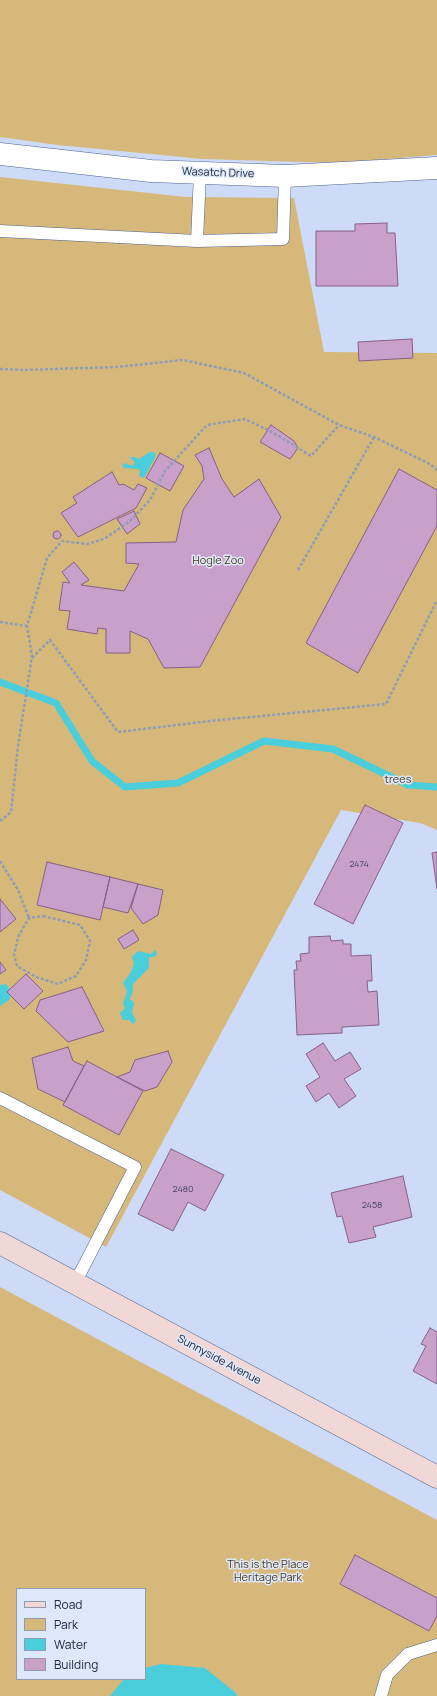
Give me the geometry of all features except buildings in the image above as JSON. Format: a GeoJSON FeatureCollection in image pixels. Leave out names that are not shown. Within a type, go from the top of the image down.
{"type":"FeatureCollection","features":[{"type":"Feature","properties":{"kind":"main road","name":"Sunnyside Avenue"},"geometry":{"type":"LineString","coordinates":[[0,1243],[437,1477]]}},
{"type":"Feature","properties":{"kind":"street","name":"Wasatch Drive"},"geometry":{"type":"LineString","coordinates":[[0,154],[151,171],[285,176],[437,168]]}},
{"type":"Feature","properties":{"kind":"lane"},"geometry":{"type":"LineString","coordinates":[[197,241],[200,173]]}},
{"type":"Feature","properties":{"kind":"lane"},"geometry":{"type":"LineString","coordinates":[[0,231],[197,241],[282,239],[285,176]]}},
{"type":"Feature","properties":{"kind":"lane"},"geometry":{"type":"LineString","coordinates":[[0,1098],[135,1167],[75,1283]]}},
{"type":"Feature","properties":{"kind":"lane"},"geometry":{"type":"LineString","coordinates":[[381,1696],[387,1675],[408,1654],[437,1645]]}},
{"type":"Feature","properties":{"kind":"path"},"geometry":{"type":"LineString","coordinates":[[0,369],[25,370],[116,367],[183,360],[244,373],[339,425],[374,437],[430,464],[437,470]]}},
{"type":"Feature","properties":{"kind":"path"},"geometry":{"type":"LineString","coordinates":[[0,821],[10,812],[31,659],[27,626],[47,558],[62,541],[87,544],[104,538],[130,521],[150,500],[165,471],[207,425],[245,419],[272,432],[311,456],[339,425]]}},
{"type":"Feature","properties":{"kind":"path"},"geometry":{"type":"LineString","coordinates":[[298,570],[374,437]]}},
{"type":"Feature","properties":{"kind":"path"},"geometry":{"type":"LineString","coordinates":[[31,659],[50,640],[118,732],[210,721],[386,704],[437,600]]}},
{"type":"Feature","properties":{"kind":"path"},"geometry":{"type":"LineString","coordinates":[[0,622],[27,626]]}},
{"type":"Feature","properties":{"kind":"path"},"geometry":{"type":"LineString","coordinates":[[0,861],[18,890],[29,918]]}},
{"type":"Feature","properties":{"kind":"path"},"geometry":{"type":"LineString","coordinates":[[43,916],[80,925],[90,941],[86,960],[76,976],[58,984],[36,977],[17,966],[14,955],[18,937],[29,918],[43,916]]}},
{"type":"Feature","properties":{"kind":"green space"},"geometry":{"type":"Polygon","coordinates":[[[0,0],[437,0],[437,155],[337,163],[202,159],[58,145],[0,137],[0,0]]]}},
{"type":"Feature","properties":{"kind":"green space","name":"Hogle Zoo"},"geometry":{"type":"Polygon","coordinates":[[[0,177],[186,197],[294,198],[324,352],[437,353],[437,830],[420,823],[341,810],[106,1247],[0,1190],[0,177]]]}},
{"type":"Feature","properties":{"kind":"green space","name":"This is the Place Heritage Park"},"geometry":{"type":"Polygon","coordinates":[[[0,1287],[437,1520],[437,1696],[0,1696],[0,1287]]]}},
{"type":"Feature","properties":{"kind":"water"},"geometry":{"type":"Polygon","coordinates":[[[150,452],[154,452],[156,456],[144,478],[139,476],[140,470],[124,468],[122,465],[125,463],[132,466],[135,462],[129,457],[139,459],[150,452]]]}},
{"type":"Feature","properties":{"kind":"water"},"geometry":{"type":"Polygon","coordinates":[[[138,951],[151,954],[156,951],[157,955],[154,957],[149,957],[149,968],[133,984],[133,991],[130,999],[134,1003],[132,1012],[136,1021],[133,1024],[129,1020],[123,1020],[120,1013],[125,1008],[123,1004],[127,991],[123,983],[131,972],[134,963],[132,957],[138,951]]]}},
{"type":"Feature","properties":{"kind":"water"},"geometry":{"type":"Polygon","coordinates":[[[6,984],[12,993],[9,1000],[0,1006],[0,985],[6,984]]]}},
{"type":"Feature","properties":{"kind":"water"},"geometry":{"type":"Polygon","coordinates":[[[161,1664],[205,1668],[236,1693],[237,1696],[110,1696],[123,1680],[146,1680],[146,1668],[161,1664]]]}},
{"type":"Feature","properties":{"kind":"waterway"},"geometry":{"type":"LineString","coordinates":[[0,682],[56,703],[92,761],[125,787],[178,783],[264,741],[333,749],[408,785],[437,787]]}},
{"type":"Feature","properties":{"kind":"park label","name":"trees"},"geometry":{"type":"Point","coordinates":[398,780]}}]}
